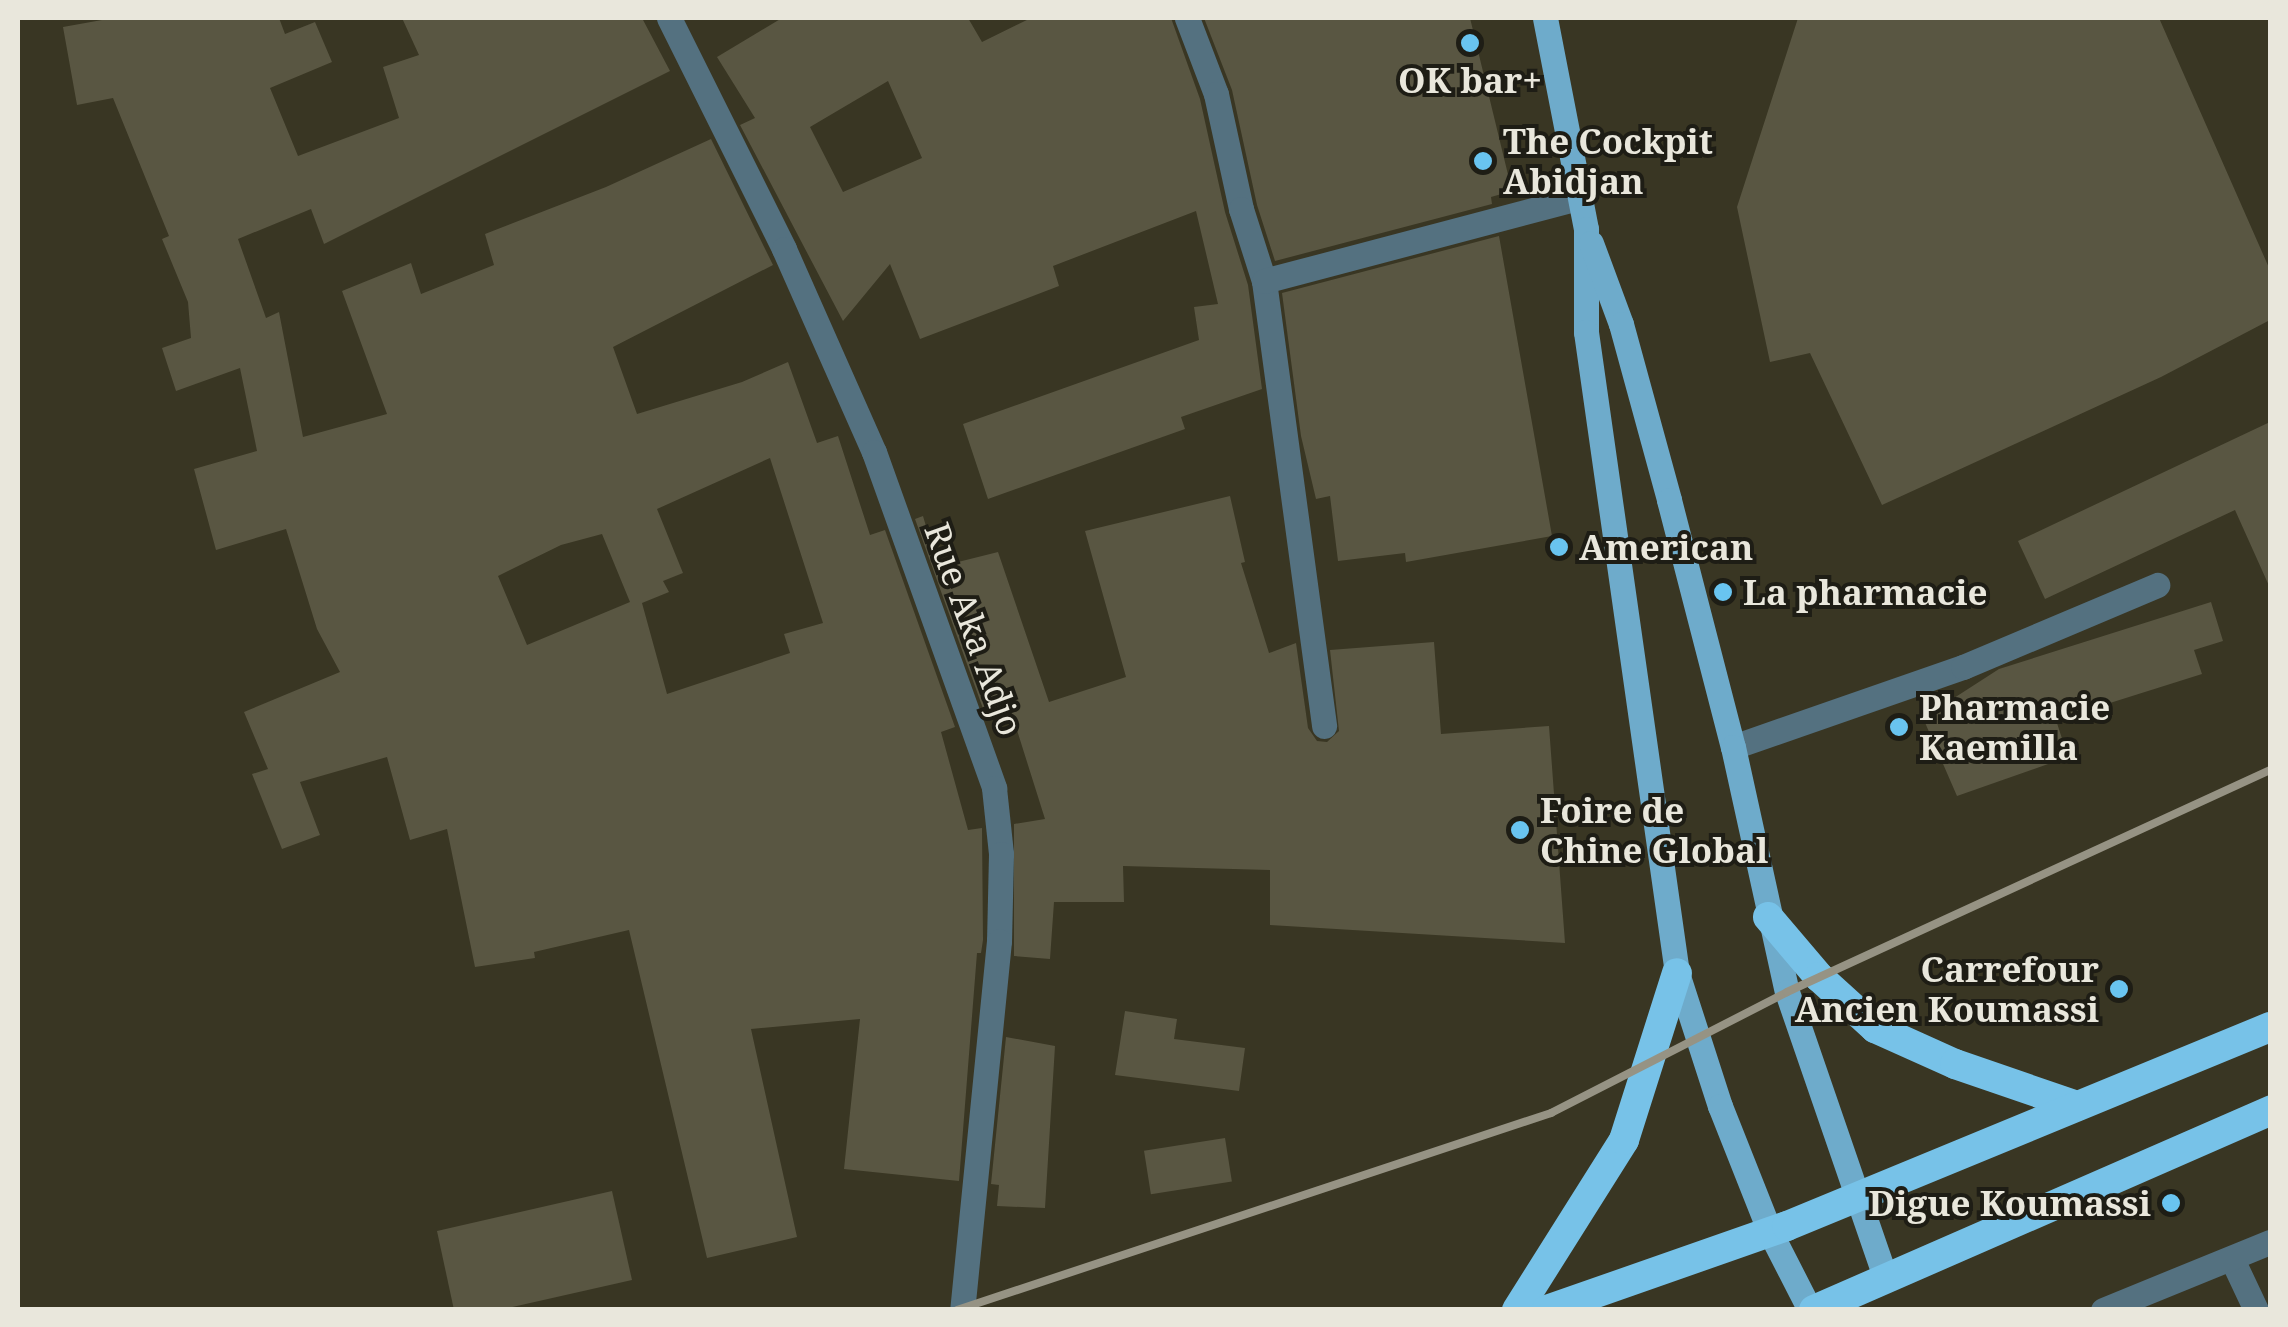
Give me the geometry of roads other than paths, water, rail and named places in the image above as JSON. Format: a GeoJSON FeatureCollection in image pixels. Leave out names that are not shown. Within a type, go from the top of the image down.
{"type":"FeatureCollection","features":[{"type":"Feature","properties":{"kind":"highway"},"geometry":{"type":"LineString","coordinates":[[1768,917],[1820,977],[1875,1028],[1955,1064],[2077,1106]]}},
{"type":"Feature","properties":{"kind":"highway"},"geometry":{"type":"LineString","coordinates":[[1517,1310],[1624,1140],[1678,973]]}},
{"type":"Feature","properties":{"kind":"highway"},"geometry":{"type":"LineString","coordinates":[[1547,1310],[1778,1229],[2270,1027]]}},
{"type":"Feature","properties":{"kind":"highway"},"geometry":{"type":"LineString","coordinates":[[1812,1310],[2270,1111]]}},
{"type":"Feature","properties":{"kind":"main road"},"geometry":{"type":"LineString","coordinates":[[1548,21],[1586,229],[1590,367],[1678,973],[1720,1106],[1812,1310]]}},
{"type":"Feature","properties":{"kind":"main road"},"geometry":{"type":"LineString","coordinates":[[1586,229],[1621,324],[1733,747],[1787,992],[1855,1198],[1886,1278]]}},
{"type":"Feature","properties":{"kind":"street","name":"Rue Aka Adjo"},"geometry":{"type":"LineString","coordinates":[[669,18],[784,249],[874,452],[994,788],[1001,854],[999,941],[962,1310]]}},
{"type":"Feature","properties":{"kind":"street"},"geometry":{"type":"LineString","coordinates":[[1186,18],[1216,94],[1241,209],[1264,281],[1324,726]]}},
{"type":"Feature","properties":{"kind":"street"},"geometry":{"type":"LineString","coordinates":[[1264,281],[1581,198]]}},
{"type":"Feature","properties":{"kind":"street"},"geometry":{"type":"LineString","coordinates":[[1733,747],[1964,667],[2157,585]]}},
{"type":"Feature","properties":{"kind":"street"},"geometry":{"type":"LineString","coordinates":[[2108,1308],[2270,1242]]}},
{"type":"Feature","properties":{"kind":"street"},"geometry":{"type":"LineString","coordinates":[[2232,1259],[2256,1310]]}},
{"type":"Feature","properties":{"kind":"railway"},"geometry":{"type":"LineString","coordinates":[[957,1310],[1551,1113],[1787,992],[2270,770]]}},
{"type":"Feature","properties":{"kind":"place","name":"OK bar+"},"geometry":{"type":"Point","coordinates":[1470,43]}},
{"type":"Feature","properties":{"kind":"place","name":"The Cockpit Abidjan"},"geometry":{"type":"Point","coordinates":[1483,161]}},
{"type":"Feature","properties":{"kind":"place","name":"American"},"geometry":{"type":"Point","coordinates":[1559,547]}},
{"type":"Feature","properties":{"kind":"place","name":"La pharmacie"},"geometry":{"type":"Point","coordinates":[1723,592]}},
{"type":"Feature","properties":{"kind":"place","name":"Pharmacie Kaemilla"},"geometry":{"type":"Point","coordinates":[1899,727]}},
{"type":"Feature","properties":{"kind":"place","name":"Foire de Chine Global"},"geometry":{"type":"Point","coordinates":[1520,830]}},
{"type":"Feature","properties":{"kind":"place","name":"Carrefour Ancien Koumassi"},"geometry":{"type":"Point","coordinates":[2119,989]}},
{"type":"Feature","properties":{"kind":"place","name":"Digue Koumassi"},"geometry":{"type":"Point","coordinates":[2171,1203]}}]}
